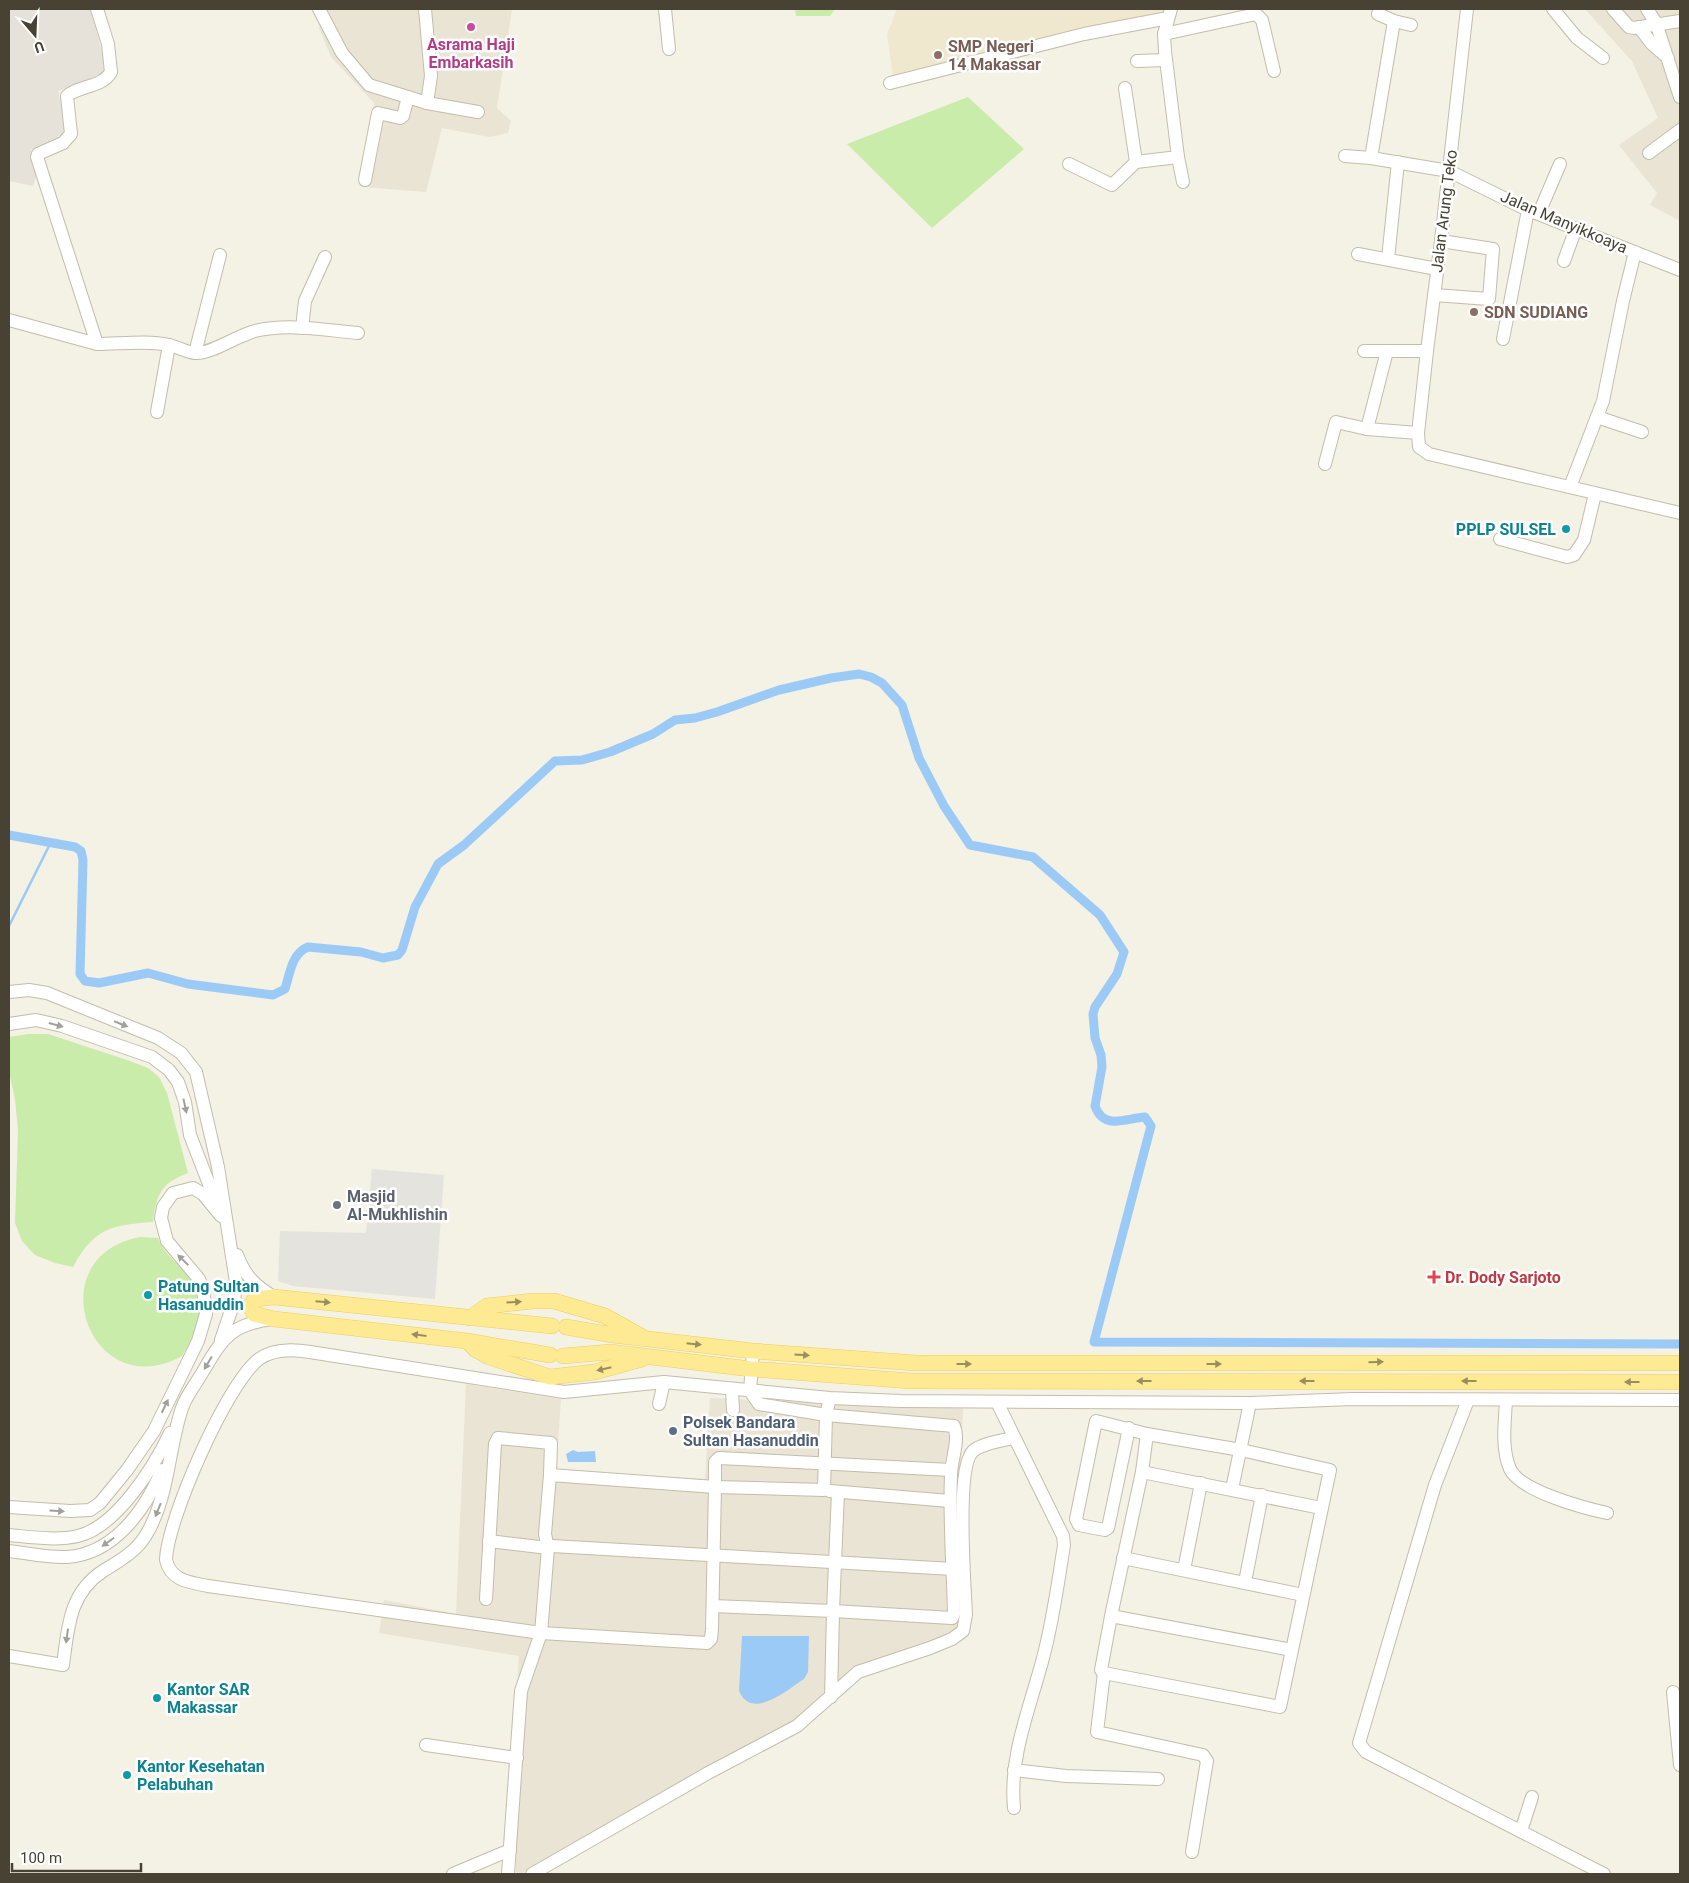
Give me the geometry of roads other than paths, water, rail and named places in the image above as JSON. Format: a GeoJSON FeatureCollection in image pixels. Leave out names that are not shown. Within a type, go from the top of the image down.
{"type":"FeatureCollection","features":[{"type":"Feature","properties":{"kind":"main road"},"geometry":{"type":"LineString","coordinates":[[1680,1363],[959,1364],[753,1351],[559,1327],[274,1297],[255,1299],[250,1306],[254,1314],[274,1319],[467,1341],[556,1356],[610,1352],[751,1369],[911,1381],[1680,1382]]}},
{"type":"Feature","properties":{"kind":"main road"},"geometry":{"type":"LineString","coordinates":[[470,1318],[487,1306],[533,1301],[554,1301],[605,1316],[645,1339]]}},
{"type":"Feature","properties":{"kind":"main road"},"geometry":{"type":"LineString","coordinates":[[379,1330],[382,1308]]}},
{"type":"Feature","properties":{"kind":"main road"},"geometry":{"type":"LineString","coordinates":[[467,1341],[476,1350],[489,1357],[550,1377],[595,1372],[651,1357]]}},
{"type":"Feature","properties":{"kind":"street"},"geometry":{"type":"LineString","coordinates":[[96,9],[108,44],[111,72],[102,81],[71,92],[67,96],[71,134],[63,143],[38,154],[37,158],[97,344]]}},
{"type":"Feature","properties":{"kind":"street"},"geometry":{"type":"LineString","coordinates":[[319,9],[342,53],[369,85],[426,103],[478,112]]}},
{"type":"Feature","properties":{"kind":"street"},"geometry":{"type":"LineString","coordinates":[[425,9],[431,76],[426,103]]}},
{"type":"Feature","properties":{"kind":"street"},"geometry":{"type":"LineString","coordinates":[[666,9],[669,49]]}},
{"type":"Feature","properties":{"kind":"street","name":"Jalan Arung Teko"},"geometry":{"type":"LineString","coordinates":[[1418,433],[1442,241],[1467,9]]}},
{"type":"Feature","properties":{"kind":"street"},"geometry":{"type":"LineString","coordinates":[[1553,9],[1567,29],[1603,58]]}},
{"type":"Feature","properties":{"kind":"street"},"geometry":{"type":"LineString","coordinates":[[1613,9],[1629,27],[1680,21]]}},
{"type":"Feature","properties":{"kind":"street"},"geometry":{"type":"LineString","coordinates":[[1647,9],[1656,23],[1674,65],[1680,97]]}},
{"type":"Feature","properties":{"kind":"street"},"geometry":{"type":"LineString","coordinates":[[890,83],[1170,14],[1164,34],[1166,60],[1178,157],[1183,182]]}},
{"type":"Feature","properties":{"kind":"street"},"geometry":{"type":"LineString","coordinates":[[1164,34],[1256,14],[1262,20],[1274,71]]}},
{"type":"Feature","properties":{"kind":"street"},"geometry":{"type":"LineString","coordinates":[[1378,14],[1410,25]]}},
{"type":"Feature","properties":{"kind":"street"},"geometry":{"type":"LineString","coordinates":[[1370,158],[1394,20]]}},
{"type":"Feature","properties":{"kind":"street"},"geometry":{"type":"LineString","coordinates":[[1639,27],[1652,44],[1674,65]]}},
{"type":"Feature","properties":{"kind":"street"},"geometry":{"type":"LineString","coordinates":[[1137,61],[1166,60]]}},
{"type":"Feature","properties":{"kind":"street"},"geometry":{"type":"LineString","coordinates":[[1125,88],[1136,162]]}},
{"type":"Feature","properties":{"kind":"street"},"geometry":{"type":"LineString","coordinates":[[365,180],[378,113],[400,118],[403,116],[408,96]]}},
{"type":"Feature","properties":{"kind":"street"},"geometry":{"type":"LineString","coordinates":[[1649,153],[1680,130]]}},
{"type":"Feature","properties":{"kind":"street","name":"Jalan Manyikkoaya"},"geometry":{"type":"LineString","coordinates":[[1345,156],[1398,162],[1449,171],[1534,211],[1680,270]]}},
{"type":"Feature","properties":{"kind":"street"},"geometry":{"type":"LineString","coordinates":[[1069,164],[1112,185],[1136,162],[1178,157]]}},
{"type":"Feature","properties":{"kind":"street"},"geometry":{"type":"LineString","coordinates":[[1388,259],[1398,162]]}},
{"type":"Feature","properties":{"kind":"street"},"geometry":{"type":"LineString","coordinates":[[1504,339],[1534,211],[1560,164]]}},
{"type":"Feature","properties":{"kind":"street"},"geometry":{"type":"LineString","coordinates":[[1564,261],[1576,228]]}},
{"type":"Feature","properties":{"kind":"street"},"geometry":{"type":"LineString","coordinates":[[1434,295],[1488,299],[1493,249],[1442,241]]}},
{"type":"Feature","properties":{"kind":"street"},"geometry":{"type":"LineString","coordinates":[[1570,487],[1604,401],[1623,301],[1636,252]]}},
{"type":"Feature","properties":{"kind":"street"},"geometry":{"type":"LineString","coordinates":[[1358,254],[1438,268]]}},
{"type":"Feature","properties":{"kind":"street"},"geometry":{"type":"LineString","coordinates":[[195,353],[220,255]]}},
{"type":"Feature","properties":{"kind":"street"},"geometry":{"type":"LineString","coordinates":[[302,328],[305,301],[325,257]]}},
{"type":"Feature","properties":{"kind":"street"},"geometry":{"type":"LineString","coordinates":[[9,320],[97,344],[170,345],[195,353],[256,331],[302,328],[358,333]]}},
{"type":"Feature","properties":{"kind":"street"},"geometry":{"type":"LineString","coordinates":[[157,412],[170,345]]}},
{"type":"Feature","properties":{"kind":"street"},"geometry":{"type":"LineString","coordinates":[[1364,351],[1427,351]]}},
{"type":"Feature","properties":{"kind":"street"},"geometry":{"type":"LineString","coordinates":[[1367,429],[1387,351]]}},
{"type":"Feature","properties":{"kind":"street"},"geometry":{"type":"LineString","coordinates":[[1598,417],[1642,432]]}},
{"type":"Feature","properties":{"kind":"street"},"geometry":{"type":"LineString","coordinates":[[1325,464],[1336,422],[1367,429],[1418,433],[1417,442],[1419,447],[1429,454],[1680,513]]}},
{"type":"Feature","properties":{"kind":"street"},"geometry":{"type":"LineString","coordinates":[[1500,539],[1567,557],[1576,554],[1584,540],[1595,494]]}},
{"type":"Feature","properties":{"kind":"street"},"geometry":{"type":"LineString","coordinates":[[9,992],[29,990],[47,993],[158,1038],[181,1053],[196,1072],[218,1167],[236,1282],[234,1302],[221,1342],[183,1405],[167,1439],[142,1479],[108,1520],[94,1530],[77,1536],[56,1538],[9,1535]]}},
{"type":"Feature","properties":{"kind":"street"},"geometry":{"type":"LineString","coordinates":[[9,1024],[36,1020],[62,1026],[152,1057],[169,1070],[178,1082],[185,1102],[190,1135],[243,1271],[257,1287],[274,1297]]}},
{"type":"Feature","properties":{"kind":"street"},"geometry":{"type":"LineString","coordinates":[[9,1507],[70,1512],[90,1510],[100,1503],[141,1452],[154,1432],[198,1341],[206,1314],[203,1289],[199,1279],[166,1241],[161,1218],[163,1207],[173,1193],[193,1188],[203,1194],[221,1216]]}},
{"type":"Feature","properties":{"kind":"street"},"geometry":{"type":"LineString","coordinates":[[221,1342],[248,1323],[274,1319]]}},
{"type":"Feature","properties":{"kind":"street"},"geometry":{"type":"LineString","coordinates":[[951,1470],[719,1458],[715,1462],[713,1606],[711,1638],[707,1643],[541,1633],[208,1586],[177,1578],[167,1567],[166,1553],[185,1494],[221,1412],[248,1370],[259,1359],[279,1350],[293,1349],[564,1392],[664,1382],[830,1398],[997,1402],[1250,1403],[1353,1399],[1680,1400]]}},
{"type":"Feature","properties":{"kind":"street"},"geometry":{"type":"LineString","coordinates":[[713,1606],[952,1618],[954,1614],[950,1501],[951,1470],[956,1434],[954,1426],[950,1424],[826,1415],[758,1404],[750,1391],[753,1351]]}},
{"type":"Feature","properties":{"kind":"street"},"geometry":{"type":"LineString","coordinates":[[659,1404],[664,1382]]}},
{"type":"Feature","properties":{"kind":"street"},"geometry":{"type":"LineString","coordinates":[[732,1390],[733,1410]]}},
{"type":"Feature","properties":{"kind":"street"},"geometry":{"type":"LineString","coordinates":[[824,1490],[826,1415],[830,1398]]}},
{"type":"Feature","properties":{"kind":"street"},"geometry":{"type":"LineString","coordinates":[[1468,1400],[1435,1485],[1359,1743],[1366,1752],[1604,1874]]}},
{"type":"Feature","properties":{"kind":"street"},"geometry":{"type":"LineString","coordinates":[[1506,1400],[1506,1457],[1511,1471],[1517,1478],[1550,1495],[1607,1514]]}},
{"type":"Feature","properties":{"kind":"street"},"geometry":{"type":"LineString","coordinates":[[997,1402],[1060,1531],[1064,1545],[1048,1638],[1017,1748],[1014,1770],[1014,1808]]}},
{"type":"Feature","properties":{"kind":"street"},"geometry":{"type":"LineString","coordinates":[[1232,1489],[1250,1403]]}},
{"type":"Feature","properties":{"kind":"street"},"geometry":{"type":"LineString","coordinates":[[9,1656],[63,1665],[70,1616],[77,1597],[89,1581],[123,1560],[145,1537],[162,1502],[172,1445],[183,1405]]}},
{"type":"Feature","properties":{"kind":"street"},"geometry":{"type":"LineString","coordinates":[[1104,1673],[1277,1708],[1282,1705],[1329,1468],[1241,1450],[1147,1434],[1129,1428],[1096,1421],[1076,1519],[1079,1524],[1105,1530],[1108,1528],[1129,1428]]}},
{"type":"Feature","properties":{"kind":"street"},"geometry":{"type":"LineString","coordinates":[[1147,1434],[1142,1472],[1101,1670],[1104,1673],[1098,1732],[1203,1756],[1207,1761],[1192,1852]]}},
{"type":"Feature","properties":{"kind":"street"},"geometry":{"type":"LineString","coordinates":[[486,1599],[496,1438],[551,1442],[545,1534],[548,1548],[541,1633],[521,1691],[508,1874]]}},
{"type":"Feature","properties":{"kind":"street"},"geometry":{"type":"LineString","coordinates":[[532,1874],[700,1778],[797,1726],[850,1678],[867,1668],[930,1648],[952,1639],[963,1631],[966,1615],[962,1501],[968,1458],[979,1447],[1013,1438]]}},
{"type":"Feature","properties":{"kind":"street"},"geometry":{"type":"LineString","coordinates":[[9,1551],[67,1557],[93,1552],[110,1541],[131,1522],[152,1493],[172,1445]]}},
{"type":"Feature","properties":{"kind":"street"},"geometry":{"type":"LineString","coordinates":[[1142,1472],[1321,1508]]}},
{"type":"Feature","properties":{"kind":"street"},"geometry":{"type":"LineString","coordinates":[[550,1475],[715,1487],[824,1490],[950,1501]]}},
{"type":"Feature","properties":{"kind":"street"},"geometry":{"type":"LineString","coordinates":[[1184,1570],[1201,1483]]}},
{"type":"Feature","properties":{"kind":"street"},"geometry":{"type":"LineString","coordinates":[[831,1697],[834,1561],[838,1492]]}},
{"type":"Feature","properties":{"kind":"street"},"geometry":{"type":"LineString","coordinates":[[1244,1582],[1262,1495]]}},
{"type":"Feature","properties":{"kind":"street"},"geometry":{"type":"LineString","coordinates":[[489,1541],[548,1548],[552,1546],[953,1569]]}},
{"type":"Feature","properties":{"kind":"street"},"geometry":{"type":"LineString","coordinates":[[1123,1558],[1303,1595]]}},
{"type":"Feature","properties":{"kind":"street"},"geometry":{"type":"LineString","coordinates":[[1111,1616],[1292,1650]]}},
{"type":"Feature","properties":{"kind":"street"},"geometry":{"type":"LineString","coordinates":[[1673,1692],[1680,1765]]}},
{"type":"Feature","properties":{"kind":"street"},"geometry":{"type":"LineString","coordinates":[[426,1745],[516,1758]]}},
{"type":"Feature","properties":{"kind":"street"},"geometry":{"type":"LineString","coordinates":[[1014,1770],[1066,1776],[1158,1779]]}},
{"type":"Feature","properties":{"kind":"street"},"geometry":{"type":"LineString","coordinates":[[1521,1831],[1532,1796]]}},
{"type":"Feature","properties":{"kind":"street"},"geometry":{"type":"LineString","coordinates":[[453,1874],[510,1850]]}},
{"type":"Feature","properties":{"kind":"water"},"geometry":{"type":"Polygon","coordinates":[[[573,1450],[578,1452],[595,1451],[596,1462],[568,1462],[566,1454],[573,1450]]]}},
{"type":"Feature","properties":{"kind":"water"},"geometry":{"type":"Polygon","coordinates":[[[742,1636],[809,1636],[808,1672],[804,1679],[770,1700],[752,1703],[745,1700],[739,1691],[742,1636]]]}},
{"type":"Feature","properties":{"kind":"waterway"},"geometry":{"type":"LineString","coordinates":[[9,835],[75,847],[81,851],[83,860],[80,974],[85,981],[99,983],[148,973],[188,984],[273,995],[285,989],[295,959],[298,954],[308,947],[361,952],[383,958],[398,955],[402,950],[415,907],[438,864],[464,845],[555,761],[582,760],[610,752],[653,734],[675,720],[695,718],[717,712],[779,690],[831,678],[859,674],[871,677],[882,683],[902,705],[919,758],[944,806],[970,845],[1033,857],[1100,915],[1124,952],[1117,974],[1095,1007],[1093,1014],[1095,1038],[1101,1055],[1102,1067],[1095,1106],[1099,1114],[1110,1121],[1145,1117],[1151,1126],[1094,1342],[1680,1344]]}},
{"type":"Feature","properties":{"kind":"waterway"},"geometry":{"type":"LineString","coordinates":[[9,926],[51,842]]}},
{"type":"Feature","properties":{"kind":"place","name":"Asrama Haji Embarkasih"},"geometry":{"type":"Point","coordinates":[471,27]}},
{"type":"Feature","properties":{"kind":"place","name":"SMP Negeri 14 Makassar"},"geometry":{"type":"Point","coordinates":[938,55]}},
{"type":"Feature","properties":{"kind":"place","name":"SDN SUDIANG"},"geometry":{"type":"Point","coordinates":[1474,312]}},
{"type":"Feature","properties":{"kind":"place","name":"PPLP SULSEL"},"geometry":{"type":"Point","coordinates":[1566,529]}},
{"type":"Feature","properties":{"kind":"place","name":"Masjid Al-Mukhlishin"},"geometry":{"type":"Point","coordinates":[337,1205]}},
{"type":"Feature","properties":{"kind":"place","name":"Dr. Dody Sarjoto"},"geometry":{"type":"Point","coordinates":[1434,1277]}},
{"type":"Feature","properties":{"kind":"place","name":"Patung Sultan Hasanuddin"},"geometry":{"type":"Point","coordinates":[148,1295]}},
{"type":"Feature","properties":{"kind":"place","name":"Polsek Bandara Sultan Hasanuddin"},"geometry":{"type":"Point","coordinates":[673,1431]}},
{"type":"Feature","properties":{"kind":"place","name":"Kantor SAR Makassar"},"geometry":{"type":"Point","coordinates":[157,1698]}},
{"type":"Feature","properties":{"kind":"place","name":"Kantor Kesehatan Pelabuhan"},"geometry":{"type":"Point","coordinates":[127,1775]}}]}
